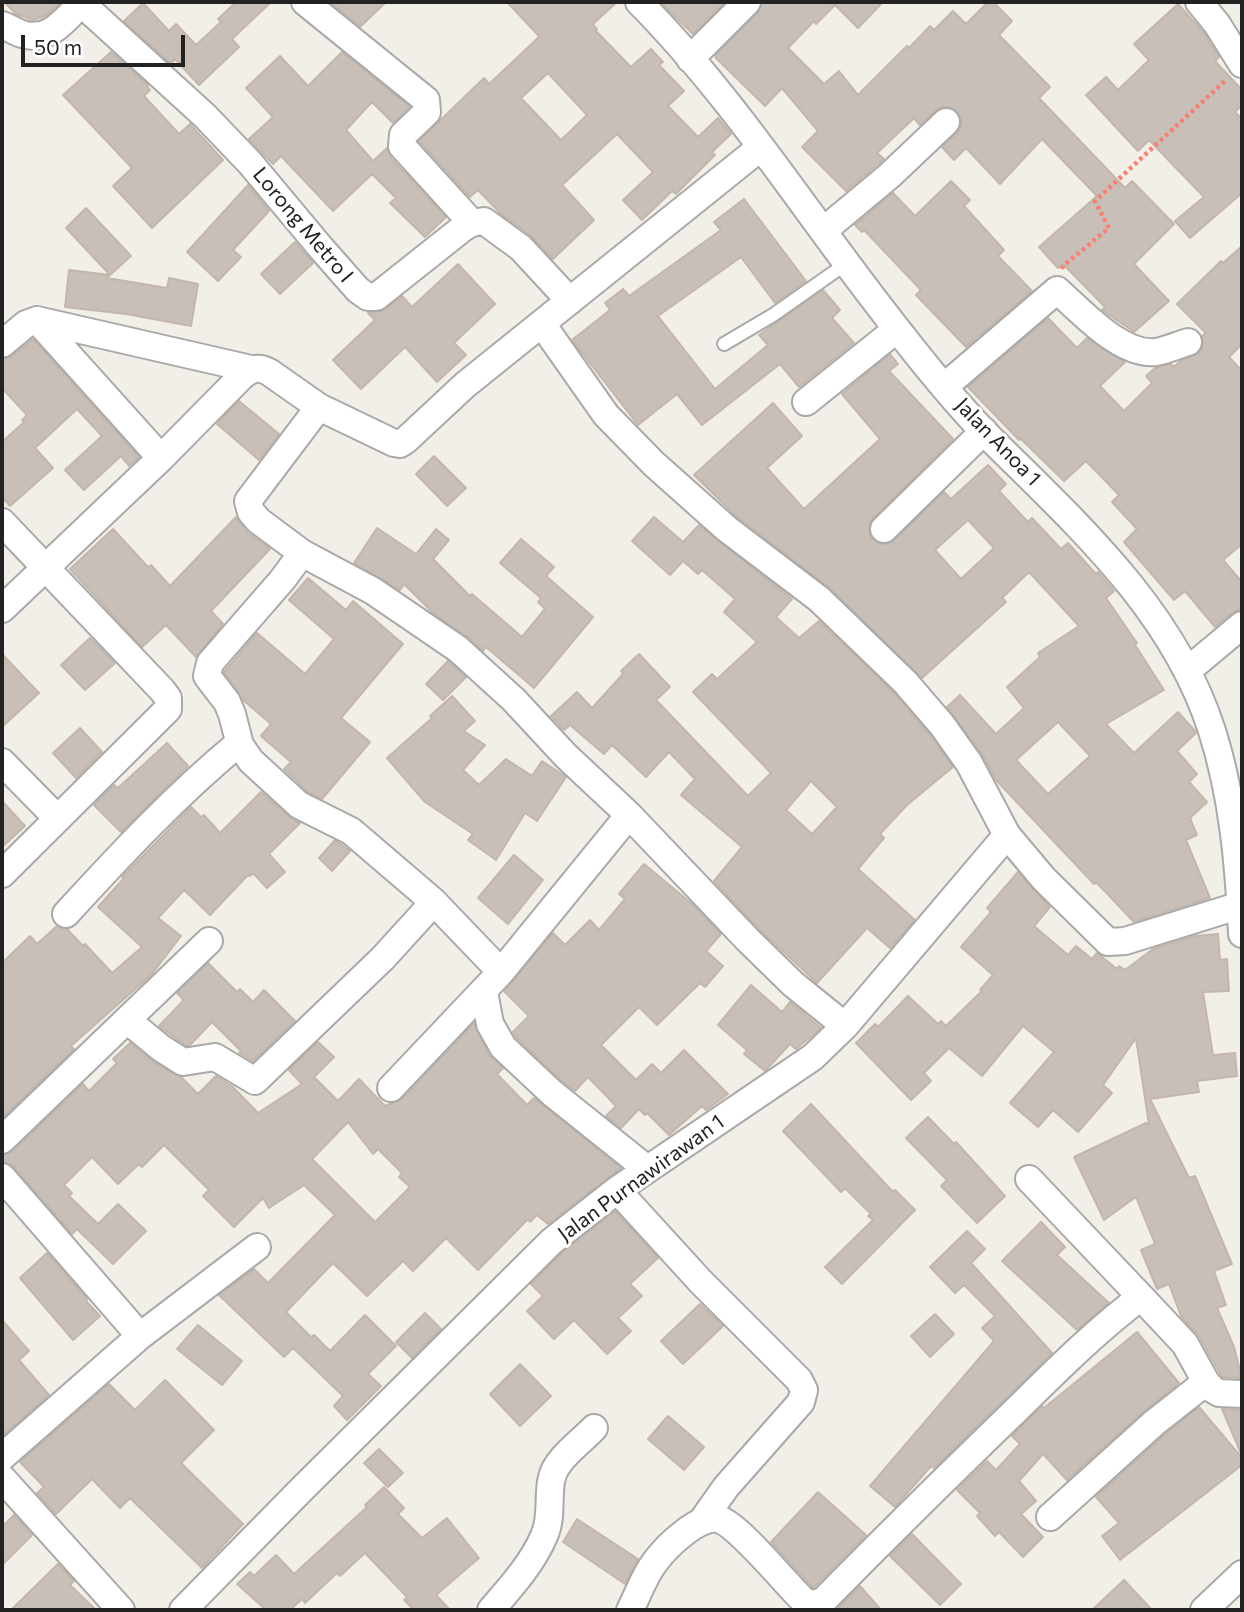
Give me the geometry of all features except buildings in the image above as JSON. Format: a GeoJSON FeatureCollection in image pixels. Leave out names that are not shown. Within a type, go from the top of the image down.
{"type":"FeatureCollection","features":[{"type":"Feature","properties":{"kind":"street"},"geometry":{"type":"LineString","coordinates":[[2,25],[24,35],[44,36],[52,33],[81,2]]}},
{"type":"Feature","properties":{"kind":"street","name":"Lorong Metro I"},"geometry":{"type":"LineString","coordinates":[[81,2],[205,116],[250,163],[358,290],[368,297],[376,297],[472,223]]}},
{"type":"Feature","properties":{"kind":"street"},"geometry":{"type":"LineString","coordinates":[[305,2],[426,100],[427,112],[403,135],[402,146],[472,223],[484,221],[498,229],[521,248],[570,301]]}},
{"type":"Feature","properties":{"kind":"street","name":"Jalan Anoa 1"},"geometry":{"type":"LineString","coordinates":[[639,2],[690,59],[761,147],[897,329],[944,387],[1116,565],[1149,610],[1187,671],[1212,730],[1238,851],[1242,934]]}},
{"type":"Feature","properties":{"kind":"street"},"geometry":{"type":"LineString","coordinates":[[690,59],[747,2]]}},
{"type":"Feature","properties":{"kind":"street"},"geometry":{"type":"LineString","coordinates":[[1199,2],[1217,24],[1237,69]]}},
{"type":"Feature","properties":{"kind":"street"},"geometry":{"type":"LineString","coordinates":[[823,230],[889,176],[946,122]]}},
{"type":"Feature","properties":{"kind":"street"},"geometry":{"type":"LineString","coordinates":[[2,344],[26,324],[37,320],[251,369],[264,369],[319,407],[400,444],[466,385],[761,147]]}},
{"type":"Feature","properties":{"kind":"street"},"geometry":{"type":"LineString","coordinates":[[944,387],[1057,290],[1122,345],[1156,352],[1188,342]]}},
{"type":"Feature","properties":{"kind":"street"},"geometry":{"type":"LineString","coordinates":[[37,320],[161,458]]}},
{"type":"Feature","properties":{"kind":"street"},"geometry":{"type":"LineString","coordinates":[[542,324],[606,415],[654,464],[727,529],[819,599],[905,682],[942,724],[969,764],[1007,835],[1044,879],[1108,942],[1125,941],[1241,905]]}},
{"type":"Feature","properties":{"kind":"street"},"geometry":{"type":"LineString","coordinates":[[806,402],[897,329]]}},
{"type":"Feature","properties":{"kind":"street"},"geometry":{"type":"LineString","coordinates":[[2,609],[251,369]]}},
{"type":"Feature","properties":{"kind":"street"},"geometry":{"type":"LineString","coordinates":[[319,407],[248,501],[251,512],[302,553],[373,591],[458,649],[514,700],[566,756],[629,815],[793,984],[845,1027]]}},
{"type":"Feature","properties":{"kind":"street"},"geometry":{"type":"LineString","coordinates":[[884,529],[984,431]]}},
{"type":"Feature","properties":{"kind":"street"},"geometry":{"type":"LineString","coordinates":[[2,522],[162,690],[169,709],[2,874]]}},
{"type":"Feature","properties":{"kind":"street"},"geometry":{"type":"LineString","coordinates":[[302,553],[283,579],[210,663],[207,676],[227,702],[239,743],[251,761],[299,804],[351,831],[434,902],[501,971]]}},
{"type":"Feature","properties":{"kind":"street"},"geometry":{"type":"LineString","coordinates":[[1187,671],[1242,625]]}},
{"type":"Feature","properties":{"kind":"street"},"geometry":{"type":"LineString","coordinates":[[66,914],[143,830],[195,780],[239,743]]}},
{"type":"Feature","properties":{"kind":"street"},"geometry":{"type":"LineString","coordinates":[[2,762],[57,818]]}},
{"type":"Feature","properties":{"kind":"street"},"geometry":{"type":"LineString","coordinates":[[391,1088],[484,992],[629,815]]}},
{"type":"Feature","properties":{"kind":"street","name":"Jalan Purnawirawan 1"},"geometry":{"type":"LineString","coordinates":[[183,1610],[552,1241],[647,1169],[785,1078],[813,1057],[845,1027],[1007,835]]}},
{"type":"Feature","properties":{"kind":"street"},"geometry":{"type":"LineString","coordinates":[[127,1020],[183,1062],[215,1057],[255,1081],[383,958],[434,902]]}},
{"type":"Feature","properties":{"kind":"street"},"geometry":{"type":"LineString","coordinates":[[2,1140],[209,941]]}},
{"type":"Feature","properties":{"kind":"street"},"geometry":{"type":"LineString","coordinates":[[484,992],[490,1024],[503,1047],[552,1094],[647,1169]]}},
{"type":"Feature","properties":{"kind":"street"},"geometry":{"type":"LineString","coordinates":[[2,1177],[140,1336]]}},
{"type":"Feature","properties":{"kind":"street"},"geometry":{"type":"LineString","coordinates":[[1029,1179],[1185,1344],[1206,1382],[1219,1393],[1242,1394]]}},
{"type":"Feature","properties":{"kind":"street"},"geometry":{"type":"LineString","coordinates":[[617,1190],[709,1291],[799,1380],[804,1390],[801,1402],[726,1487],[702,1521]]}},
{"type":"Feature","properties":{"kind":"street"},"geometry":{"type":"LineString","coordinates":[[2,1457],[140,1336],[257,1247]]}},
{"type":"Feature","properties":{"kind":"street"},"geometry":{"type":"LineString","coordinates":[[630,1610],[653,1564],[680,1536],[702,1521],[713,1518],[733,1527],[803,1601],[810,1605],[817,1604],[1047,1380],[1141,1297]]}},
{"type":"Feature","properties":{"kind":"street"},"geometry":{"type":"LineString","coordinates":[[1050,1517],[1154,1423],[1206,1382]]}},
{"type":"Feature","properties":{"kind":"street"},"geometry":{"type":"LineString","coordinates":[[491,1610],[523,1573],[544,1536],[549,1521],[551,1477],[557,1465],[594,1428]]}},
{"type":"Feature","properties":{"kind":"street"},"geometry":{"type":"LineString","coordinates":[[2,1478],[121,1610]]}},
{"type":"Feature","properties":{"kind":"street"},"geometry":{"type":"LineString","coordinates":[[1204,1610],[1240,1583]]}},
{"type":"Feature","properties":{"kind":"lane"},"geometry":{"type":"LineString","coordinates":[[724,344],[773,315],[847,263]]}},
{"type":"Feature","properties":{"kind":"path"},"geometry":{"type":"LineString","coordinates":[[1057,290],[1063,266],[1109,228],[1095,201],[1237,69]]}}]}
